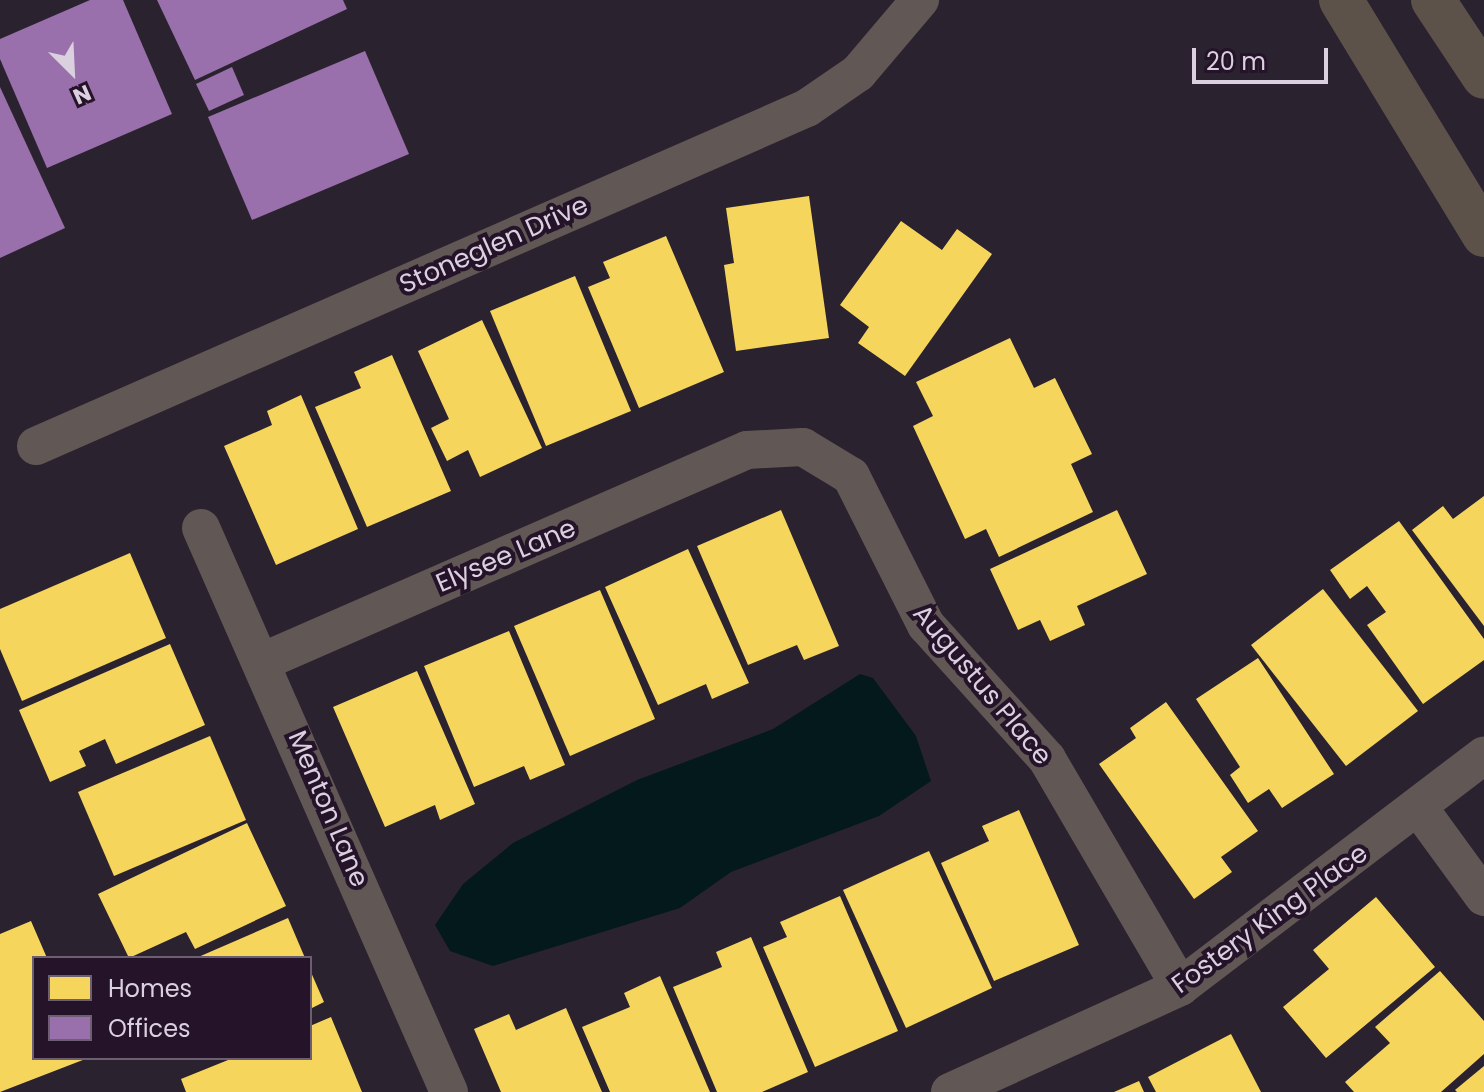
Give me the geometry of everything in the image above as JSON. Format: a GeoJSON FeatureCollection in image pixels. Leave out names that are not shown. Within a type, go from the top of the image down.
{"type":"FeatureCollection","features":[{"type":"Feature","properties":{"kind":"main road"},"geometry":{"type":"LineString","coordinates":[[1341,0],[1484,235]]}},
{"type":"Feature","properties":{"kind":"main road"},"geometry":{"type":"LineString","coordinates":[[1433,0],[1484,77]]}},
{"type":"Feature","properties":{"kind":"street","name":"Stoneglen Drive"},"geometry":{"type":"LineString","coordinates":[[36,446],[807,108],[858,73],[920,0]]}},
{"type":"Feature","properties":{"kind":"street","name":"Augustus Place"},"geometry":{"type":"LineString","coordinates":[[747,450],[803,447],[851,476],[926,625],[1047,759],[1180,987]]}},
{"type":"Feature","properties":{"kind":"street","name":"Elysee Lane"},"geometry":{"type":"LineString","coordinates":[[264,661],[747,450]]}},
{"type":"Feature","properties":{"kind":"street","name":"Menton Lane"},"geometry":{"type":"LineString","coordinates":[[201,528],[264,661],[449,1092]]}},
{"type":"Feature","properties":{"kind":"street","name":"Fostery King Place"},"geometry":{"type":"LineString","coordinates":[[950,1092],[1180,987],[1419,808],[1484,755]]}},
{"type":"Feature","properties":{"kind":"street"},"geometry":{"type":"LineString","coordinates":[[1419,808],[1484,897]]}},
{"type":"Feature","properties":{"kind":"shaded area"},"geometry":{"type":"Polygon","coordinates":[[[860,674],[873,678],[916,736],[931,781],[879,816],[731,872],[680,908],[493,966],[450,951],[435,925],[463,884],[513,843],[637,780],[773,729],[860,674]]]}},
{"type":"Feature","properties":{"kind":"building: Homes"},"geometry":{"type":"Polygon","coordinates":[[[809,196],[829,338],[736,351],[724,265],[734,263],[726,208],[809,196]]]}},
{"type":"Feature","properties":{"kind":"building: Homes"},"geometry":{"type":"Polygon","coordinates":[[[901,221],[942,250],[957,229],[992,254],[905,376],[858,343],[869,327],[840,305],[901,221]]]}},
{"type":"Feature","properties":{"kind":"building: Homes"},"geometry":{"type":"Polygon","coordinates":[[[666,236],[724,372],[639,408],[588,287],[610,278],[603,262],[666,236]]]}},
{"type":"Feature","properties":{"kind":"building: Homes"},"geometry":{"type":"Polygon","coordinates":[[[575,276],[631,411],[546,446],[490,311],[575,276]]]}},
{"type":"Feature","properties":{"kind":"building: Homes"},"geometry":{"type":"Polygon","coordinates":[[[482,320],[542,448],[480,477],[468,450],[447,461],[431,428],[449,419],[418,351],[482,320]]]}},
{"type":"Feature","properties":{"kind":"building: Homes"},"geometry":{"type":"Polygon","coordinates":[[[1010,338],[1034,388],[1055,378],[1092,454],[1071,464],[1093,512],[999,557],[986,529],[965,539],[913,426],[933,416],[916,382],[1010,338]]]}},
{"type":"Feature","properties":{"kind":"building: Homes"},"geometry":{"type":"Polygon","coordinates":[[[392,355],[451,491],[367,527],[315,407],[361,388],[354,372],[392,355]]]}},
{"type":"Feature","properties":{"kind":"building: Homes"},"geometry":{"type":"Polygon","coordinates":[[[301,395],[358,529],[276,565],[224,446],[272,425],[267,411],[301,395]]]}},
{"type":"Feature","properties":{"kind":"building: Homes"},"geometry":{"type":"Polygon","coordinates":[[[1484,496],[1484,626],[1412,530],[1443,506],[1453,519],[1484,496]]]}},
{"type":"Feature","properties":{"kind":"building: Homes"},"geometry":{"type":"Polygon","coordinates":[[[781,510],[839,646],[804,660],[797,645],[748,665],[697,546],[781,510]]]}},
{"type":"Feature","properties":{"kind":"building: Homes"},"geometry":{"type":"Polygon","coordinates":[[[1117,510],[1147,574],[1077,606],[1085,625],[1050,641],[1040,620],[1018,630],[990,569],[1117,510]]]}},
{"type":"Feature","properties":{"kind":"building: Homes"},"geometry":{"type":"Polygon","coordinates":[[[1399,521],[1484,639],[1484,660],[1423,704],[1367,625],[1386,612],[1367,586],[1350,599],[1330,570],[1399,521]]]}},
{"type":"Feature","properties":{"kind":"building: Homes"},"geometry":{"type":"Polygon","coordinates":[[[688,549],[749,683],[712,699],[706,684],[658,705],[605,587],[688,549]]]}},
{"type":"Feature","properties":{"kind":"building: Homes"},"geometry":{"type":"Polygon","coordinates":[[[130,553],[166,638],[22,701],[0,649],[0,609],[130,553]]]}},
{"type":"Feature","properties":{"kind":"building: Homes"},"geometry":{"type":"Polygon","coordinates":[[[1323,589],[1418,711],[1346,766],[1251,645],[1323,589]]]}},
{"type":"Feature","properties":{"kind":"building: Homes"},"geometry":{"type":"Polygon","coordinates":[[[600,590],[655,719],[570,756],[514,626],[600,590]]]}},
{"type":"Feature","properties":{"kind":"building: Homes"},"geometry":{"type":"Polygon","coordinates":[[[509,631],[565,765],[530,780],[524,766],[474,787],[424,666],[509,631]]]}},
{"type":"Feature","properties":{"kind":"building: Homes"},"geometry":{"type":"Polygon","coordinates":[[[170,644],[205,725],[116,764],[105,739],[79,751],[86,766],[50,782],[19,710],[170,644]]]}},
{"type":"Feature","properties":{"kind":"building: Homes"},"geometry":{"type":"Polygon","coordinates":[[[1258,658],[1334,774],[1282,808],[1269,789],[1248,803],[1230,775],[1240,767],[1196,699],[1258,658]]]}},
{"type":"Feature","properties":{"kind":"building: Homes"},"geometry":{"type":"Polygon","coordinates":[[[417,671],[475,804],[440,820],[435,805],[385,827],[333,707],[417,671]]]}},
{"type":"Feature","properties":{"kind":"building: Homes"},"geometry":{"type":"Polygon","coordinates":[[[1166,702],[1258,831],[1221,857],[1232,872],[1194,899],[1099,764],[1136,738],[1130,728],[1166,702]]]}},
{"type":"Feature","properties":{"kind":"building: Homes"},"geometry":{"type":"Polygon","coordinates":[[[210,736],[246,820],[114,876],[78,792],[210,736]]]}},
{"type":"Feature","properties":{"kind":"building: Homes"},"geometry":{"type":"Polygon","coordinates":[[[1019,810],[1079,945],[994,981],[941,863],[989,841],[982,826],[1019,810]]]}},
{"type":"Feature","properties":{"kind":"building: Homes"},"geometry":{"type":"Polygon","coordinates":[[[247,823],[286,906],[195,949],[186,932],[128,956],[98,894],[247,823]]]}},
{"type":"Feature","properties":{"kind":"building: Homes"},"geometry":{"type":"Polygon","coordinates":[[[929,851],[992,988],[906,1028],[843,890],[929,851]]]}},
{"type":"Feature","properties":{"kind":"building: Homes"},"geometry":{"type":"Polygon","coordinates":[[[840,896],[898,1031],[815,1067],[763,947],[787,937],[780,922],[840,896]]]}},
{"type":"Feature","properties":{"kind":"building: Homes"},"geometry":{"type":"Polygon","coordinates":[[[1376,897],[1435,967],[1326,1058],[1283,1007],[1329,969],[1313,950],[1376,897]]]}},
{"type":"Feature","properties":{"kind":"building: Homes"},"geometry":{"type":"Polygon","coordinates":[[[288,918],[304,956],[201,956],[288,918]]]}},
{"type":"Feature","properties":{"kind":"building: Homes"},"geometry":{"type":"Polygon","coordinates":[[[31,921],[46,956],[32,956],[32,1060],[83,1060],[0,1092],[0,934],[31,921]]]}},
{"type":"Feature","properties":{"kind":"building: Homes"},"geometry":{"type":"Polygon","coordinates":[[[751,937],[808,1072],[762,1092],[717,1092],[673,987],[722,967],[716,952],[751,937]]]}},
{"type":"Feature","properties":{"kind":"building: Homes"},"geometry":{"type":"Polygon","coordinates":[[[1440,971],[1484,1021],[1484,1054],[1441,1092],[1354,1092],[1345,1082],[1390,1043],[1375,1027],[1440,971]]]}},
{"type":"Feature","properties":{"kind":"building: Homes"},"geometry":{"type":"Polygon","coordinates":[[[312,975],[324,1002],[312,1008],[312,975]]]}},
{"type":"Feature","properties":{"kind":"building: Homes"},"geometry":{"type":"Polygon","coordinates":[[[660,976],[710,1092],[610,1092],[582,1027],[630,1007],[624,993],[660,976]]]}},
{"type":"Feature","properties":{"kind":"building: Homes"},"geometry":{"type":"Polygon","coordinates":[[[566,1008],[602,1092],[501,1092],[474,1029],[509,1014],[516,1030],[566,1008]]]}},
{"type":"Feature","properties":{"kind":"building: Homes"},"geometry":{"type":"Polygon","coordinates":[[[331,1017],[362,1092],[186,1092],[181,1079],[228,1060],[312,1060],[312,1025],[331,1017]]]}},
{"type":"Feature","properties":{"kind":"building: Homes"},"geometry":{"type":"Polygon","coordinates":[[[1231,1034],[1261,1092],[1156,1092],[1148,1077],[1231,1034]]]}},
{"type":"Feature","properties":{"kind":"building: Homes"},"geometry":{"type":"Polygon","coordinates":[[[1484,1066],[1484,1092],[1455,1090],[1484,1066]]]}},
{"type":"Feature","properties":{"kind":"building: Homes"},"geometry":{"type":"Polygon","coordinates":[[[1139,1081],[1144,1092],[1114,1092],[1139,1081]]]}},
{"type":"Feature","properties":{"kind":"building: Offices"},"geometry":{"type":"Polygon","coordinates":[[[90,0],[123,0],[172,114],[47,168],[0,59],[0,39],[90,0]]]}},
{"type":"Feature","properties":{"kind":"building: Offices"},"geometry":{"type":"Polygon","coordinates":[[[157,0],[343,0],[347,9],[195,80],[157,0]]]}},
{"type":"Feature","properties":{"kind":"building: Offices"},"geometry":{"type":"Polygon","coordinates":[[[365,51],[409,154],[252,220],[208,117],[365,51]]]}},
{"type":"Feature","properties":{"kind":"building: Offices"},"geometry":{"type":"Polygon","coordinates":[[[232,67],[244,95],[209,111],[196,84],[232,67]]]}},
{"type":"Feature","properties":{"kind":"building: Offices"},"geometry":{"type":"Polygon","coordinates":[[[0,87],[65,228],[0,258],[0,87]]]}}]}
